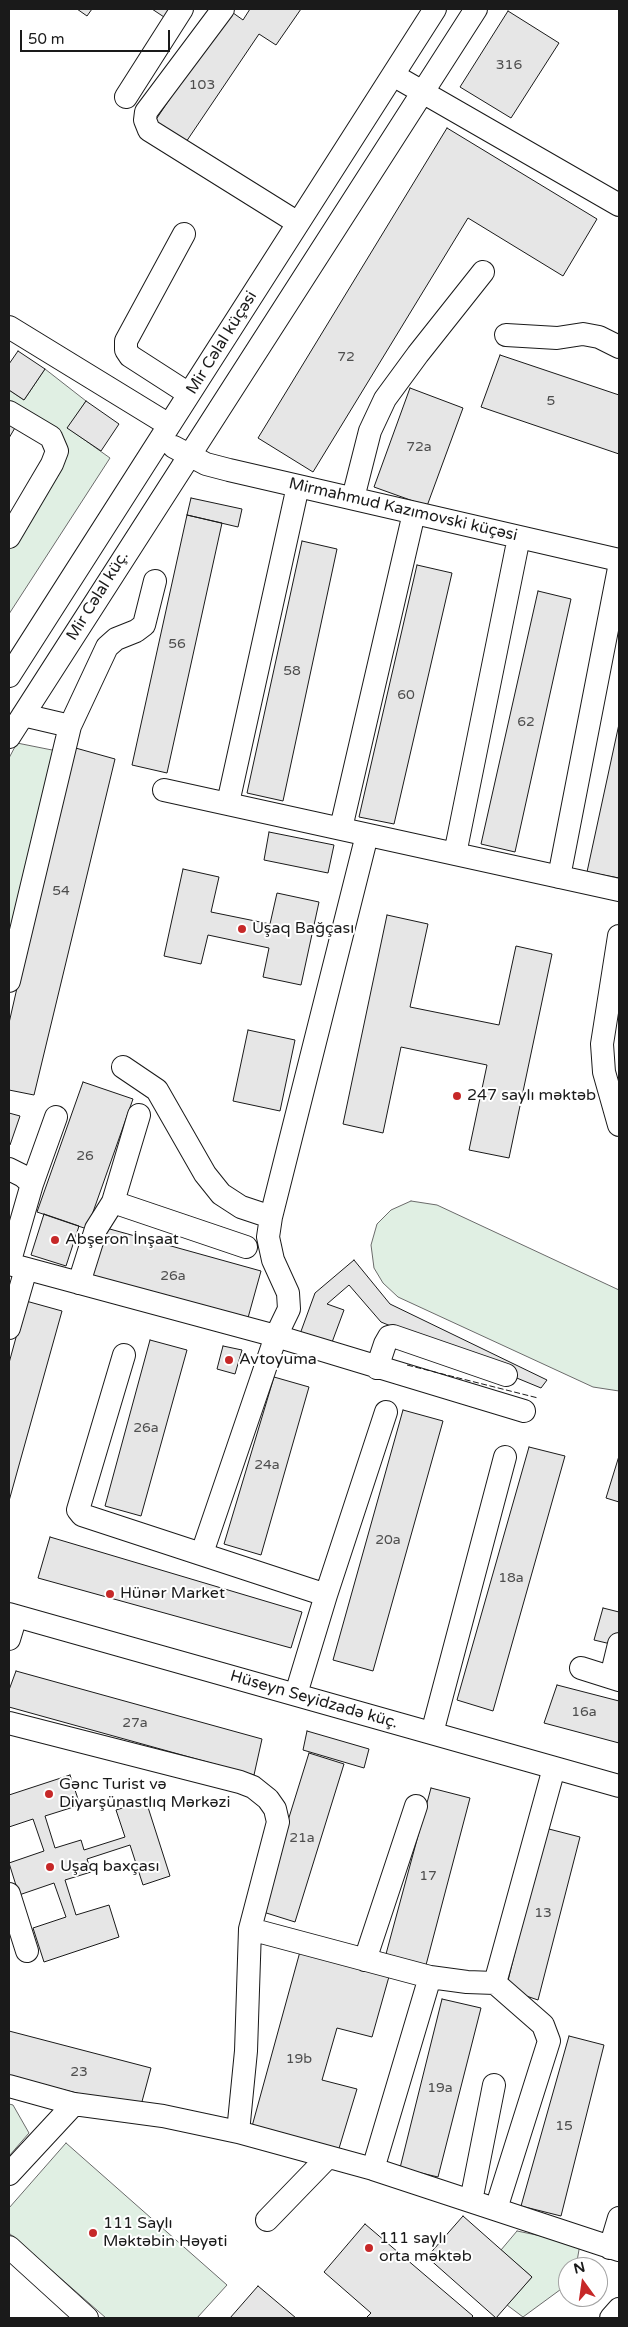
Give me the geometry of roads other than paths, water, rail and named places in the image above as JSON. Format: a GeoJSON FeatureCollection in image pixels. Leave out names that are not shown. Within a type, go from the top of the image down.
{"type":"FeatureCollection","features":[{"type":"Feature","properties":{"kind":"street"},"geometry":{"type":"LineString","coordinates":[[126,97],[182,9]]}},
{"type":"Feature","properties":{"kind":"street"},"geometry":{"type":"LineString","coordinates":[[223,9],[146,112],[145,120],[149,130],[298,223]]}},
{"type":"Feature","properties":{"kind":"street","name":"Mir Cəlal küçəsi"},"geometry":{"type":"LineString","coordinates":[[9,676],[435,9]]}},
{"type":"Feature","properties":{"kind":"street","name":"Mir Cəlal küçəsi"},"geometry":{"type":"LineString","coordinates":[[187,456],[476,9]]}},
{"type":"Feature","properties":{"kind":"street"},"geometry":{"type":"LineString","coordinates":[[392,75],[619,205]]}},
{"type":"Feature","properties":{"kind":"street"},"geometry":{"type":"LineString","coordinates":[[184,234],[126,342],[126,350],[130,356],[189,394]]}},
{"type":"Feature","properties":{"kind":"street"},"geometry":{"type":"LineString","coordinates":[[353,498],[370,431],[386,399],[418,354],[483,272]]}},
{"type":"Feature","properties":{"kind":"street","name":"Mirmahmud Kazımovski küçəsi"},"geometry":{"type":"LineString","coordinates":[[10,330],[165,432],[187,456],[206,464],[619,560]]}},
{"type":"Feature","properties":{"kind":"street"},"geometry":{"type":"LineString","coordinates":[[506,335],[556,338],[583,334],[599,336],[619,347]]}},
{"type":"Feature","properties":{"kind":"street"},"geometry":{"type":"LineString","coordinates":[[9,412],[51,437],[56,451],[52,464],[9,537]]}},
{"type":"Feature","properties":{"kind":"street","name":"Mir Cəlal küç."},"geometry":{"type":"LineString","coordinates":[[9,737],[187,456]]}},
{"type":"Feature","properties":{"kind":"street"},"geometry":{"type":"LineString","coordinates":[[228,803],[298,486]]}},
{"type":"Feature","properties":{"kind":"street"},"geometry":{"type":"LineString","coordinates":[[342,828],[414,513]]}},
{"type":"Feature","properties":{"kind":"street"},"geometry":{"type":"LineString","coordinates":[[455,854],[519,537]]}},
{"type":"Feature","properties":{"kind":"street"},"geometry":{"type":"LineString","coordinates":[[559,877],[619,568]]}},
{"type":"Feature","properties":{"kind":"street"},"geometry":{"type":"LineString","coordinates":[[9,981],[12,958],[70,726],[107,648],[116,640],[136,631],[144,625],[155,581]]}},
{"type":"Feature","properties":{"kind":"street"},"geometry":{"type":"LineString","coordinates":[[23,715],[70,726]]}},
{"type":"Feature","properties":{"kind":"street"},"geometry":{"type":"LineString","coordinates":[[164,790],[619,890]]}},
{"type":"Feature","properties":{"kind":"street"},"geometry":{"type":"LineString","coordinates":[[202,1554],[276,1336],[289,1309],[288,1293],[273,1260],[268,1237],[271,1217],[367,835]]}},
{"type":"Feature","properties":{"kind":"street"},"geometry":{"type":"LineString","coordinates":[[619,936],[602,1044],[604,1072],[619,1126]]}},
{"type":"Feature","properties":{"kind":"street"},"geometry":{"type":"LineString","coordinates":[[123,1067],[157,1090],[205,1174],[221,1194],[241,1207],[271,1217]]}},
{"type":"Feature","properties":{"kind":"street"},"geometry":{"type":"LineString","coordinates":[[79,1283],[96,1229],[114,1202],[139,1115]]}},
{"type":"Feature","properties":{"kind":"street"},"geometry":{"type":"LineString","coordinates":[[9,1328],[15,1266],[32,1184],[56,1118]]}},
{"type":"Feature","properties":{"kind":"street"},"geometry":{"type":"LineString","coordinates":[[9,1169],[23,1176],[32,1184]]}},
{"type":"Feature","properties":{"kind":"street"},"geometry":{"type":"LineString","coordinates":[[114,1202],[246,1247]]}},
{"type":"Feature","properties":{"kind":"street"},"geometry":{"type":"LineString","coordinates":[[15,1266],[276,1336],[524,1411]]}},
{"type":"Feature","properties":{"kind":"street"},"geometry":{"type":"LineString","coordinates":[[377,1368],[385,1344],[389,1337],[393,1336],[506,1375]]}},
{"type":"Feature","properties":{"kind":"street"},"geometry":{"type":"LineString","coordinates":[[124,1355],[78,1510],[82,1515],[326,1595]]}},
{"type":"Feature","properties":{"kind":"street"},"geometry":{"type":"LineString","coordinates":[[296,1694],[326,1595],[386,1412]]}},
{"type":"Feature","properties":{"kind":"street"},"geometry":{"type":"LineString","coordinates":[[432,1733],[505,1457]]}},
{"type":"Feature","properties":{"kind":"street"},"geometry":{"type":"LineString","coordinates":[[9,1639],[12,1615]]}},
{"type":"Feature","properties":{"kind":"street","name":"Hüseyn Seyidzadə küç."},"geometry":{"type":"LineString","coordinates":[[12,1615],[619,1786]]}},
{"type":"Feature","properties":{"kind":"street"},"geometry":{"type":"LineString","coordinates":[[581,1668],[615,1679],[619,1644]]}},
{"type":"Feature","properties":{"kind":"street"},"geometry":{"type":"LineString","coordinates":[[9,1723],[240,1782],[253,1787],[275,1809],[278,1822],[250,1929],[246,2051],[238,2132]]}},
{"type":"Feature","properties":{"kind":"street"},"geometry":{"type":"LineString","coordinates":[[495,1983],[554,1768]]}},
{"type":"Feature","properties":{"kind":"street"},"geometry":{"type":"LineString","coordinates":[[365,1960],[416,1806]]}},
{"type":"Feature","properties":{"kind":"street"},"geometry":{"type":"LineString","coordinates":[[9,1894],[27,1951]]}},
{"type":"Feature","properties":{"kind":"street"},"geometry":{"type":"LineString","coordinates":[[250,1929],[430,1977],[467,1982],[495,1983],[543,2025],[550,2041],[496,2209]]}},
{"type":"Feature","properties":{"kind":"street"},"geometry":{"type":"LineString","coordinates":[[373,2169],[430,1977]]}},
{"type":"Feature","properties":{"kind":"street"},"geometry":{"type":"LineString","coordinates":[[9,2086],[74,2104],[164,2116],[238,2132],[373,2169],[615,2249],[619,2218]]}},
{"type":"Feature","properties":{"kind":"street"},"geometry":{"type":"LineString","coordinates":[[470,2201],[494,2086]]}},
{"type":"Feature","properties":{"kind":"street"},"geometry":{"type":"LineString","coordinates":[[9,2174],[74,2104]]}},
{"type":"Feature","properties":{"kind":"street"},"geometry":{"type":"LineString","coordinates":[[266,2220],[328,2157]]}},
{"type":"Feature","properties":{"kind":"street"},"geometry":{"type":"LineString","coordinates":[[9,2247],[86,2318]]}},
{"type":"Feature","properties":{"kind":"street"},"geometry":{"type":"LineString","coordinates":[[611,2318],[619,2309]]}},
{"type":"Feature","properties":{"kind":"place","name":"Uşaq Bağçası"},"geometry":{"type":"Point","coordinates":[242,929]}},
{"type":"Feature","properties":{"kind":"place","name":"247 saylı məktəb"},"geometry":{"type":"Point","coordinates":[457,1096]}},
{"type":"Feature","properties":{"kind":"place","name":"Abşeron İnşaat"},"geometry":{"type":"Point","coordinates":[55,1240]}},
{"type":"Feature","properties":{"kind":"place","name":"Avtoyuma"},"geometry":{"type":"Point","coordinates":[229,1360]}},
{"type":"Feature","properties":{"kind":"place","name":"Hünər Market"},"geometry":{"type":"Point","coordinates":[110,1594]}},
{"type":"Feature","properties":{"kind":"place","name":"Gənc Turist və Diyarşünastlıq Mərkəzi"},"geometry":{"type":"Point","coordinates":[49,1794]}},
{"type":"Feature","properties":{"kind":"place","name":"Uşaq baxçası"},"geometry":{"type":"Point","coordinates":[50,1867]}},
{"type":"Feature","properties":{"kind":"place","name":"111 Saylı Məktəbin Həyəti"},"geometry":{"type":"Point","coordinates":[93,2233]}},
{"type":"Feature","properties":{"kind":"place","name":"111 saylı orta məktəb"},"geometry":{"type":"Point","coordinates":[369,2248]}}]}
